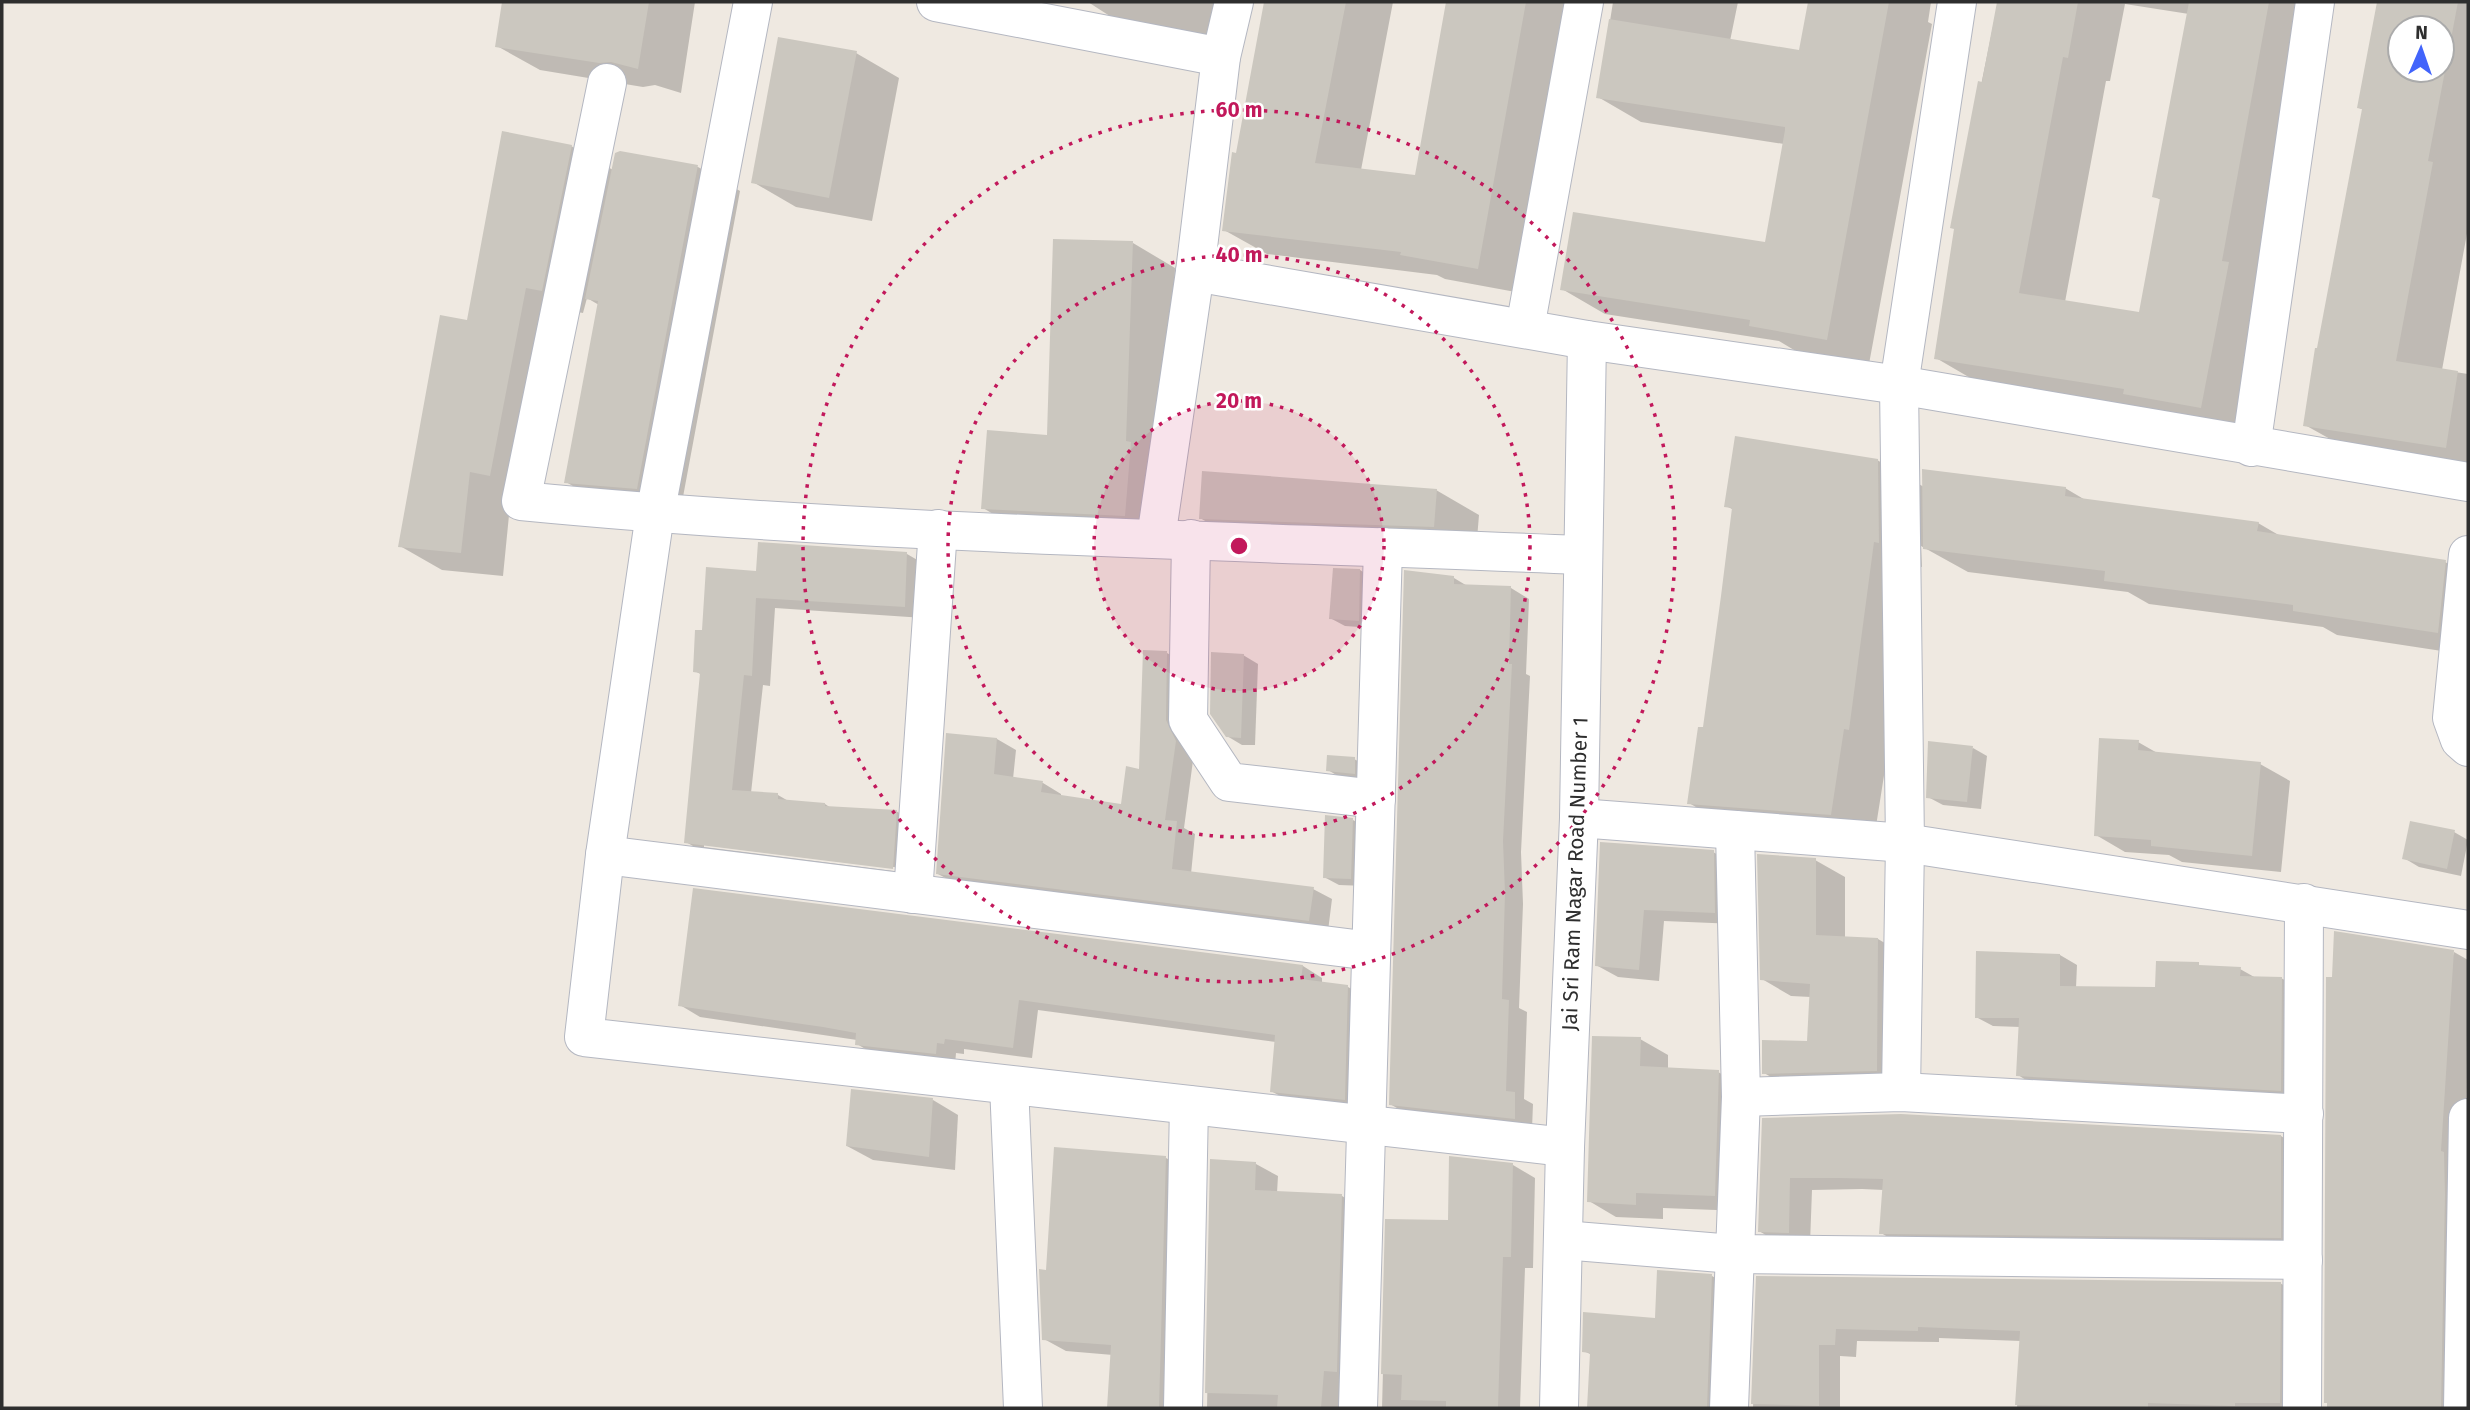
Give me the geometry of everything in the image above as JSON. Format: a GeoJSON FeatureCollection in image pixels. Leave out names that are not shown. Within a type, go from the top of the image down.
{"type":"FeatureCollection","features":[{"type":"Feature","properties":{"kind":"street"},"geometry":{"type":"LineString","coordinates":[[753,2],[655,514],[605,855],[584,1037],[1565,1147]]}},
{"type":"Feature","properties":{"kind":"street"},"geometry":{"type":"LineString","coordinates":[[936,2],[1221,57]]}},
{"type":"Feature","properties":{"kind":"street"},"geometry":{"type":"LineString","coordinates":[[1234,2],[1221,57],[1195,272],[1174,538],[1188,720],[1229,782],[1376,799]]}},
{"type":"Feature","properties":{"kind":"street"},"geometry":{"type":"LineString","coordinates":[[1525,327],[1584,2]]}},
{"type":"Feature","properties":{"kind":"street"},"geometry":{"type":"LineString","coordinates":[[1901,1092],[1905,844],[1899,385],[1957,2]]}},
{"type":"Feature","properties":{"kind":"street"},"geometry":{"type":"LineString","coordinates":[[2251,447],[2315,2]]}},
{"type":"Feature","properties":{"kind":"street"},"geometry":{"type":"LineString","coordinates":[[607,83],[521,501],[655,514],[1581,555]]}},
{"type":"Feature","properties":{"kind":"street"},"geometry":{"type":"LineString","coordinates":[[1195,272],[1525,327],[1587,340],[1899,385],[2468,482]]}},
{"type":"Feature","properties":{"kind":"street","name":"Jai Sri Ram Nagar Road Number 1"},"geometry":{"type":"LineString","coordinates":[[1559,1408],[1565,1147],[1579,818],[1581,555],[1587,340]]}},
{"type":"Feature","properties":{"kind":"street"},"geometry":{"type":"LineString","coordinates":[[913,894],[938,528]]}},
{"type":"Feature","properties":{"kind":"street"},"geometry":{"type":"LineString","coordinates":[[1358,1408],[1383,547]]}},
{"type":"Feature","properties":{"kind":"street"},"geometry":{"type":"LineString","coordinates":[[2468,555],[2452,718],[2460,740],[2468,747]]}},
{"type":"Feature","properties":{"kind":"street"},"geometry":{"type":"LineString","coordinates":[[1579,818],[1905,844],[2304,902],[2468,930]]}},
{"type":"Feature","properties":{"kind":"street"},"geometry":{"type":"LineString","coordinates":[[1729,1408],[1741,1097],[1735,830]]}},
{"type":"Feature","properties":{"kind":"street"},"geometry":{"type":"LineString","coordinates":[[605,855],[1371,951]]}},
{"type":"Feature","properties":{"kind":"street"},"geometry":{"type":"LineString","coordinates":[[2302,1408],[2304,902]]}},
{"type":"Feature","properties":{"kind":"street"},"geometry":{"type":"LineString","coordinates":[[1009,1085],[1023,1408]]}},
{"type":"Feature","properties":{"kind":"street"},"geometry":{"type":"LineString","coordinates":[[1741,1097],[1901,1092],[2304,1114]]}},
{"type":"Feature","properties":{"kind":"street"},"geometry":{"type":"LineString","coordinates":[[1183,1408],[1189,1105]]}},
{"type":"Feature","properties":{"kind":"street"},"geometry":{"type":"LineString","coordinates":[[2463,1408],[2468,1118]]}},
{"type":"Feature","properties":{"kind":"street"},"geometry":{"type":"LineString","coordinates":[[1563,1240],[1733,1254],[2303,1260]]}},
{"type":"Feature","properties":{"kind":"building"},"geometry":{"type":"Polygon","coordinates":[[[502,2],[649,2],[638,69],[611,62],[599,63],[495,47],[502,2]]]}},
{"type":"Feature","properties":{"kind":"building"},"geometry":{"type":"Polygon","coordinates":[[[1264,2],[1346,2],[1315,163],[1415,175],[1446,2],[1526,2],[1478,269],[1400,255],[1401,252],[1222,231],[1232,152],[1236,153],[1264,2]]]}},
{"type":"Feature","properties":{"kind":"building"},"geometry":{"type":"Polygon","coordinates":[[[1808,2],[1889,2],[1827,340],[1749,326],[1750,320],[1560,290],[1573,212],[1765,242],[1785,127],[1596,98],[1609,19],[1799,50],[1808,2]]]}},
{"type":"Feature","properties":{"kind":"building"},"geometry":{"type":"Polygon","coordinates":[[[1997,2],[2078,2],[2068,58],[2063,57],[2019,293],[2139,312],[2160,199],[2152,197],[2189,2],[2269,2],[2222,261],[2229,262],[2201,408],[2123,394],[2124,389],[1934,359],[1954,229],[1950,228],[1978,81],[1982,82],[1997,2]]]}},
{"type":"Feature","properties":{"kind":"building"},"geometry":{"type":"Polygon","coordinates":[[[2377,2],[2458,2],[2456,14],[2386,14],[2386,84],[2443,84],[2428,161],[2433,162],[2396,361],[2458,371],[2446,448],[2303,426],[2315,348],[2362,109],[2357,108],[2377,2]]]}},
{"type":"Feature","properties":{"kind":"building"},"geometry":{"type":"Polygon","coordinates":[[[778,37],[857,51],[829,198],[751,183],[778,37]]]}},
{"type":"Feature","properties":{"kind":"building"},"geometry":{"type":"Polygon","coordinates":[[[502,131],[572,145],[542,291],[526,288],[490,476],[470,472],[461,553],[398,547],[440,315],[467,320],[502,131]]]}},
{"type":"Feature","properties":{"kind":"building"},"geometry":{"type":"Polygon","coordinates":[[[620,151],[698,165],[637,489],[564,483],[598,301],[585,299],[615,153],[620,151]]]}},
{"type":"Feature","properties":{"kind":"building"},"geometry":{"type":"Polygon","coordinates":[[[1053,239],[1133,241],[1126,441],[1131,442],[1125,516],[981,509],[987,430],[1047,435],[1053,239]]]}},
{"type":"Feature","properties":{"kind":"building"},"geometry":{"type":"Polygon","coordinates":[[[1735,436],[1878,459],[1879,543],[1874,542],[1849,730],[1844,729],[1831,815],[1687,804],[1698,727],[1703,727],[1721,596],[1732,508],[1724,507],[1735,436]]]}},
{"type":"Feature","properties":{"kind":"building"},"geometry":{"type":"Polygon","coordinates":[[[1922,469],[2066,487],[2065,496],[2259,522],[2257,531],[2446,560],[2438,633],[2293,611],[2293,605],[2104,581],[2105,571],[1923,549],[1922,469]]]}},
{"type":"Feature","properties":{"kind":"building"},"geometry":{"type":"Polygon","coordinates":[[[1202,471],[1437,489],[1434,527],[1199,519],[1202,471]]]}},
{"type":"Feature","properties":{"kind":"building"},"geometry":{"type":"Polygon","coordinates":[[[758,542],[907,552],[905,607],[756,598],[752,676],[744,675],[732,790],[778,793],[778,799],[825,803],[825,806],[897,810],[893,869],[684,843],[700,673],[693,672],[695,630],[702,630],[706,567],[756,571],[758,542]]]}},
{"type":"Feature","properties":{"kind":"building"},"geometry":{"type":"Polygon","coordinates":[[[1333,568],[1360,569],[1359,621],[1329,619],[1333,568]]]}},
{"type":"Feature","properties":{"kind":"building"},"geometry":{"type":"Polygon","coordinates":[[[1404,570],[1454,576],[1454,584],[1511,586],[1509,664],[1512,664],[1503,841],[1505,893],[1502,999],[1509,1000],[1506,1091],[1515,1092],[1515,1119],[1389,1105],[1404,570]]]}},
{"type":"Feature","properties":{"kind":"building"},"geometry":{"type":"Polygon","coordinates":[[[1143,650],[1167,651],[1166,720],[1176,741],[1165,820],[1177,821],[1172,869],[1314,887],[1309,921],[936,874],[946,733],[997,738],[994,774],[1043,781],[1041,792],[1121,804],[1126,766],[1139,769],[1143,650]]]}},
{"type":"Feature","properties":{"kind":"building"},"geometry":{"type":"Polygon","coordinates":[[[1211,652],[1244,654],[1241,738],[1226,737],[1210,714],[1211,652]]]}},
{"type":"Feature","properties":{"kind":"building"},"geometry":{"type":"Polygon","coordinates":[[[2099,738],[2139,740],[2138,750],[2261,762],[2252,856],[2151,846],[2151,840],[2094,836],[2099,738]]]}},
{"type":"Feature","properties":{"kind":"building"},"geometry":{"type":"Polygon","coordinates":[[[1928,741],[1973,746],[1967,802],[1926,798],[1928,741]]]}},
{"type":"Feature","properties":{"kind":"building"},"geometry":{"type":"Polygon","coordinates":[[[1327,755],[1355,757],[1355,774],[1326,771],[1327,755]]]}},
{"type":"Feature","properties":{"kind":"building"},"geometry":{"type":"Polygon","coordinates":[[[1325,815],[1353,818],[1351,879],[1323,878],[1325,815]]]}},
{"type":"Feature","properties":{"kind":"building"},"geometry":{"type":"Polygon","coordinates":[[[2410,821],[2455,830],[2447,869],[2402,859],[2410,821]]]}},
{"type":"Feature","properties":{"kind":"building"},"geometry":{"type":"Polygon","coordinates":[[[1600,842],[1714,850],[1715,913],[1644,910],[1639,970],[1595,966],[1600,842]]]}},
{"type":"Feature","properties":{"kind":"building"},"geometry":{"type":"Polygon","coordinates":[[[1757,854],[1816,858],[1816,935],[1878,938],[1877,1071],[1762,1074],[1762,1040],[1807,1041],[1810,984],[1760,980],[1757,854]]]}},
{"type":"Feature","properties":{"kind":"building"},"geometry":{"type":"Polygon","coordinates":[[[693,888],[1303,965],[1301,979],[1348,985],[1345,1100],[1270,1092],[1275,1035],[1019,1000],[1013,1048],[945,1039],[944,1044],[937,1043],[936,1054],[855,1045],[856,1033],[678,1006],[693,888]]]}},
{"type":"Feature","properties":{"kind":"building"},"geometry":{"type":"Polygon","coordinates":[[[2334,931],[2454,950],[2441,1151],[2444,1152],[2445,1195],[2441,1408],[2327,1408],[2327,1403],[2324,1403],[2326,977],[2332,977],[2334,931]]]}},
{"type":"Feature","properties":{"kind":"building"},"geometry":{"type":"Polygon","coordinates":[[[1976,951],[2060,954],[2060,986],[2155,987],[2156,961],[2241,967],[2240,976],[2282,977],[2281,1091],[2016,1076],[2019,1018],[1975,1018],[1976,951]]]}},
{"type":"Feature","properties":{"kind":"building"},"geometry":{"type":"Polygon","coordinates":[[[1592,1036],[1641,1037],[1640,1066],[1719,1070],[1715,1196],[1636,1193],[1636,1205],[1587,1202],[1592,1036]]]}},
{"type":"Feature","properties":{"kind":"building"},"geometry":{"type":"Polygon","coordinates":[[[851,1089],[933,1098],[929,1157],[846,1146],[851,1089]]]}},
{"type":"Feature","properties":{"kind":"building"},"geometry":{"type":"Polygon","coordinates":[[[1901,1114],[2281,1135],[2281,1238],[1879,1234],[1883,1179],[1839,1178],[1790,1178],[1789,1233],[1758,1232],[1762,1118],[1901,1114]]]}},
{"type":"Feature","properties":{"kind":"building"},"geometry":{"type":"Polygon","coordinates":[[[1054,1147],[1166,1156],[1159,1408],[1107,1408],[1111,1345],[1042,1340],[1039,1269],[1046,1270],[1054,1147]]]}},
{"type":"Feature","properties":{"kind":"building"},"geometry":{"type":"Polygon","coordinates":[[[1449,1156],[1513,1163],[1511,1257],[1503,1257],[1498,1407],[1446,1407],[1446,1401],[1401,1400],[1402,1375],[1381,1374],[1385,1219],[1448,1220],[1449,1156]]]}},
{"type":"Feature","properties":{"kind":"building"},"geometry":{"type":"Polygon","coordinates":[[[1210,1159],[1256,1162],[1255,1190],[1342,1194],[1337,1372],[1324,1371],[1321,1408],[1277,1408],[1278,1395],[1205,1393],[1210,1159]]]}},
{"type":"Feature","properties":{"kind":"building"},"geometry":{"type":"Polygon","coordinates":[[[1657,1270],[1712,1274],[1707,1408],[1587,1408],[1590,1353],[1582,1352],[1583,1312],[1655,1318],[1657,1270]]]}},
{"type":"Feature","properties":{"kind":"building"},"geometry":{"type":"Polygon","coordinates":[[[1756,1276],[2281,1282],[2280,1403],[2235,1403],[2235,1406],[2148,1403],[2148,1407],[2015,1405],[2020,1331],[1918,1327],[1918,1331],[1836,1329],[1835,1345],[1819,1345],[1819,1406],[1751,1404],[1756,1276]]]}}]}
